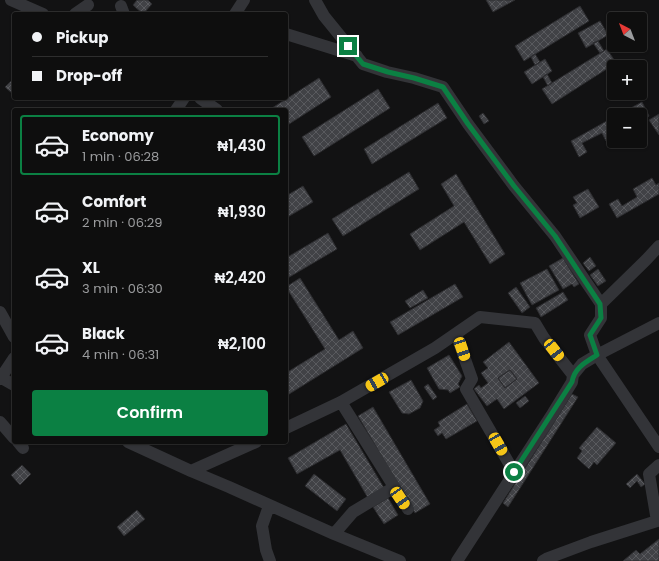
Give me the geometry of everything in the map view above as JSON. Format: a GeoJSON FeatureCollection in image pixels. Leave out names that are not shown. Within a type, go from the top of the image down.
{"type":"FeatureCollection","features":[{"type":"Feature","properties":{"kind":"street"},"geometry":{"type":"LineString","coordinates":[[236,12],[244,0]]}},
{"type":"Feature","properties":{"kind":"street"},"geometry":{"type":"LineString","coordinates":[[315,0],[324,16],[363,64],[443,87],[468,124],[514,186],[555,236],[600,304],[601,318],[590,335],[597,355],[659,447]]}},
{"type":"Feature","properties":{"kind":"street"},"geometry":{"type":"LineString","coordinates":[[14,1],[39,12]]}},
{"type":"Feature","properties":{"kind":"street"},"geometry":{"type":"LineString","coordinates":[[78,12],[88,5]]}},
{"type":"Feature","properties":{"kind":"street"},"geometry":{"type":"LineString","coordinates":[[288,35],[357,56]]}},
{"type":"Feature","properties":{"kind":"street"},"geometry":{"type":"LineString","coordinates":[[203,100],[214,108]]}},
{"type":"Feature","properties":{"kind":"street"},"geometry":{"type":"LineString","coordinates":[[600,304],[659,246]]}},
{"type":"Feature","properties":{"kind":"street"},"geometry":{"type":"LineString","coordinates":[[0,312],[12,333]]}},
{"type":"Feature","properties":{"kind":"street"},"geometry":{"type":"LineString","coordinates":[[288,427],[341,402],[402,368],[480,317],[535,323],[544,338],[573,375]]}},
{"type":"Feature","properties":{"kind":"street"},"geometry":{"type":"LineString","coordinates":[[457,561],[572,382],[573,375],[582,364],[659,323]]}},
{"type":"Feature","properties":{"kind":"street"},"geometry":{"type":"LineString","coordinates":[[456,334],[472,379],[466,389],[514,472]]}},
{"type":"Feature","properties":{"kind":"street"},"geometry":{"type":"LineString","coordinates":[[12,361],[0,378],[12,384]]}},
{"type":"Feature","properties":{"kind":"street"},"geometry":{"type":"LineString","coordinates":[[341,402],[393,488],[408,509]]}},
{"type":"Feature","properties":{"kind":"street"},"geometry":{"type":"LineString","coordinates":[[0,422],[12,436]]}},
{"type":"Feature","properties":{"kind":"street"},"geometry":{"type":"LineString","coordinates":[[132,444],[191,471],[229,486],[269,506],[400,561]]}},
{"type":"Feature","properties":{"kind":"street"},"geometry":{"type":"LineString","coordinates":[[191,471],[252,444]]}},
{"type":"Feature","properties":{"kind":"street"},"geometry":{"type":"LineString","coordinates":[[543,561],[591,542],[657,521],[649,474],[659,465]]}},
{"type":"Feature","properties":{"kind":"street"},"geometry":{"type":"LineString","coordinates":[[334,534],[353,512],[393,488]]}},
{"type":"Feature","properties":{"kind":"street"},"geometry":{"type":"LineString","coordinates":[[269,506],[262,526],[266,550],[270,561]]}},
{"type":"Feature","properties":{"kind":"building"},"geometry":{"type":"Polygon","coordinates":[[[137,0],[148,0],[152,4],[145,12],[141,12],[133,5],[137,0]]]}},
{"type":"Feature","properties":{"kind":"building"},"geometry":{"type":"Polygon","coordinates":[[[486,0],[515,0],[493,12],[486,0]]]}},
{"type":"Feature","properties":{"kind":"building"},"geometry":{"type":"Polygon","coordinates":[[[580,6],[589,21],[524,61],[515,46],[580,6]]]}},
{"type":"Feature","properties":{"kind":"building"},"geometry":{"type":"Polygon","coordinates":[[[600,21],[607,36],[586,48],[578,33],[600,21]]]}},
{"type":"Feature","properties":{"kind":"building"},"geometry":{"type":"Polygon","coordinates":[[[598,41],[604,51],[600,53],[593,43],[598,41]]]}},
{"type":"Feature","properties":{"kind":"building"},"geometry":{"type":"Polygon","coordinates":[[[607,49],[607,52],[609,52],[614,60],[607,60],[607,69],[552,104],[542,89],[607,49]]]}},
{"type":"Feature","properties":{"kind":"building"},"geometry":{"type":"Polygon","coordinates":[[[535,54],[540,62],[535,65],[531,57],[535,54]]]}},
{"type":"Feature","properties":{"kind":"building"},"geometry":{"type":"Polygon","coordinates":[[[545,59],[552,71],[532,84],[524,72],[545,59]]]}},
{"type":"Feature","properties":{"kind":"building"},"geometry":{"type":"Polygon","coordinates":[[[547,74],[552,83],[548,86],[543,77],[547,74]]]}},
{"type":"Feature","properties":{"kind":"building"},"geometry":{"type":"Polygon","coordinates":[[[319,78],[331,97],[288,125],[288,108],[272,108],[285,100],[288,100],[288,98],[319,78]]]}},
{"type":"Feature","properties":{"kind":"building"},"geometry":{"type":"Polygon","coordinates":[[[12,80],[12,93],[5,87],[12,80]]]}},
{"type":"Feature","properties":{"kind":"building"},"geometry":{"type":"Polygon","coordinates":[[[378,89],[390,108],[314,156],[302,137],[378,89]]]}},
{"type":"Feature","properties":{"kind":"building"},"geometry":{"type":"Polygon","coordinates":[[[642,102],[645,108],[631,108],[642,102]]]}},
{"type":"Feature","properties":{"kind":"building"},"geometry":{"type":"Polygon","coordinates":[[[438,103],[447,118],[372,164],[364,149],[438,103]]]}},
{"type":"Feature","properties":{"kind":"building"},"geometry":{"type":"Polygon","coordinates":[[[483,113],[489,121],[484,124],[479,116],[483,113]]]}},
{"type":"Feature","properties":{"kind":"building"},"geometry":{"type":"Polygon","coordinates":[[[659,114],[659,135],[649,120],[659,114]]]}},
{"type":"Feature","properties":{"kind":"building"},"geometry":{"type":"Polygon","coordinates":[[[607,121],[607,140],[602,133],[582,143],[587,152],[579,157],[571,141],[607,121]]]}},
{"type":"Feature","properties":{"kind":"building"},"geometry":{"type":"Polygon","coordinates":[[[409,172],[419,189],[343,236],[332,219],[409,172]]]}},
{"type":"Feature","properties":{"kind":"building"},"geometry":{"type":"Polygon","coordinates":[[[456,174],[505,254],[490,264],[464,222],[420,250],[410,234],[454,206],[441,184],[456,174]]]}},
{"type":"Feature","properties":{"kind":"building"},"geometry":{"type":"Polygon","coordinates":[[[652,178],[656,185],[659,183],[659,194],[617,218],[609,204],[618,199],[622,206],[637,197],[633,189],[652,178]]]}},
{"type":"Feature","properties":{"kind":"building"},"geometry":{"type":"Polygon","coordinates":[[[303,186],[313,202],[288,217],[288,195],[303,186]]]}},
{"type":"Feature","properties":{"kind":"building"},"geometry":{"type":"Polygon","coordinates":[[[588,189],[599,207],[580,218],[573,205],[577,203],[573,197],[588,189]]]}},
{"type":"Feature","properties":{"kind":"building"},"geometry":{"type":"Polygon","coordinates":[[[328,233],[337,249],[288,278],[288,257],[328,233]]]}},
{"type":"Feature","properties":{"kind":"building"},"geometry":{"type":"Polygon","coordinates":[[[590,257],[596,266],[589,271],[583,263],[590,257]]]}},
{"type":"Feature","properties":{"kind":"building"},"geometry":{"type":"Polygon","coordinates":[[[563,258],[579,284],[574,287],[572,284],[563,289],[549,266],[563,258]]]}},
{"type":"Feature","properties":{"kind":"building"},"geometry":{"type":"Polygon","coordinates":[[[547,269],[559,290],[532,305],[520,283],[547,269]]]}},
{"type":"Feature","properties":{"kind":"building"},"geometry":{"type":"Polygon","coordinates":[[[598,269],[606,281],[598,286],[590,275],[598,269]]]}},
{"type":"Feature","properties":{"kind":"building"},"geometry":{"type":"Polygon","coordinates":[[[300,278],[339,340],[353,331],[363,348],[288,395],[288,372],[325,349],[288,290],[288,286],[300,278]]]}},
{"type":"Feature","properties":{"kind":"building"},"geometry":{"type":"Polygon","coordinates":[[[455,284],[463,297],[398,335],[390,322],[455,284]]]}},
{"type":"Feature","properties":{"kind":"building"},"geometry":{"type":"Polygon","coordinates":[[[516,287],[530,307],[522,313],[508,293],[516,287]]]}},
{"type":"Feature","properties":{"kind":"building"},"geometry":{"type":"Polygon","coordinates":[[[423,290],[428,298],[410,308],[405,301],[423,290]]]}},
{"type":"Feature","properties":{"kind":"building"},"geometry":{"type":"Polygon","coordinates":[[[563,292],[568,300],[541,317],[536,308],[563,292]]]}},
{"type":"Feature","properties":{"kind":"building"},"geometry":{"type":"Polygon","coordinates":[[[509,342],[539,383],[504,409],[497,399],[487,406],[474,389],[479,385],[481,388],[488,383],[481,373],[488,368],[483,362],[509,342]],[[510,370],[498,378],[505,388],[517,379],[510,370]]]}},
{"type":"Feature","properties":{"kind":"building"},"geometry":{"type":"Polygon","coordinates":[[[449,355],[462,376],[458,384],[460,387],[450,393],[448,390],[439,389],[427,368],[449,355]]]}},
{"type":"Feature","properties":{"kind":"building"},"geometry":{"type":"Polygon","coordinates":[[[510,370],[517,379],[505,388],[498,378],[510,370]]]}},
{"type":"Feature","properties":{"kind":"building"},"geometry":{"type":"Polygon","coordinates":[[[411,380],[423,401],[420,408],[409,414],[402,413],[389,392],[411,380]]]}},
{"type":"Feature","properties":{"kind":"building"},"geometry":{"type":"Polygon","coordinates":[[[428,384],[437,397],[433,400],[424,387],[428,384]]]}},
{"type":"Feature","properties":{"kind":"building"},"geometry":{"type":"Polygon","coordinates":[[[572,394],[578,397],[508,507],[503,503],[572,394]]]}},
{"type":"Feature","properties":{"kind":"building"},"geometry":{"type":"Polygon","coordinates":[[[525,396],[529,401],[520,408],[516,403],[525,396]]]}},
{"type":"Feature","properties":{"kind":"building"},"geometry":{"type":"Polygon","coordinates":[[[467,404],[477,421],[446,439],[442,433],[438,436],[434,430],[440,426],[438,422],[467,404]]]}},
{"type":"Feature","properties":{"kind":"building"},"geometry":{"type":"Polygon","coordinates":[[[373,407],[430,504],[415,513],[358,416],[373,407]]]}},
{"type":"Feature","properties":{"kind":"building"},"geometry":{"type":"Polygon","coordinates":[[[346,424],[384,488],[368,498],[340,450],[297,474],[288,458],[346,424]]]}},
{"type":"Feature","properties":{"kind":"building"},"geometry":{"type":"Polygon","coordinates":[[[597,427],[616,443],[597,465],[594,462],[589,469],[577,458],[582,451],[579,448],[597,427]]]}},
{"type":"Feature","properties":{"kind":"building"},"geometry":{"type":"Polygon","coordinates":[[[22,465],[31,474],[20,485],[11,475],[22,465]]]}},
{"type":"Feature","properties":{"kind":"building"},"geometry":{"type":"Polygon","coordinates":[[[314,474],[346,499],[337,511],[305,486],[314,474]]]}},
{"type":"Feature","properties":{"kind":"building"},"geometry":{"type":"Polygon","coordinates":[[[637,474],[645,484],[641,487],[637,481],[630,488],[626,484],[637,474]]]}},
{"type":"Feature","properties":{"kind":"building"},"geometry":{"type":"Polygon","coordinates":[[[388,498],[398,515],[384,524],[373,507],[388,498]]]}},
{"type":"Feature","properties":{"kind":"building"},"geometry":{"type":"Polygon","coordinates":[[[137,510],[145,519],[124,536],[117,527],[137,510]]]}},
{"type":"Feature","properties":{"kind":"building"},"geometry":{"type":"Polygon","coordinates":[[[659,539],[659,561],[623,561],[636,550],[640,554],[659,539]]]}},
{"type":"Feature","properties":{"kind":"route"},"geometry":{"type":"LineString","coordinates":[[348,46],[363,64],[443,87],[468,124],[514,186],[555,236],[600,304],[601,318],[590,335],[597,355],[582,364],[573,375],[572,382],[514,472]]}}]}
